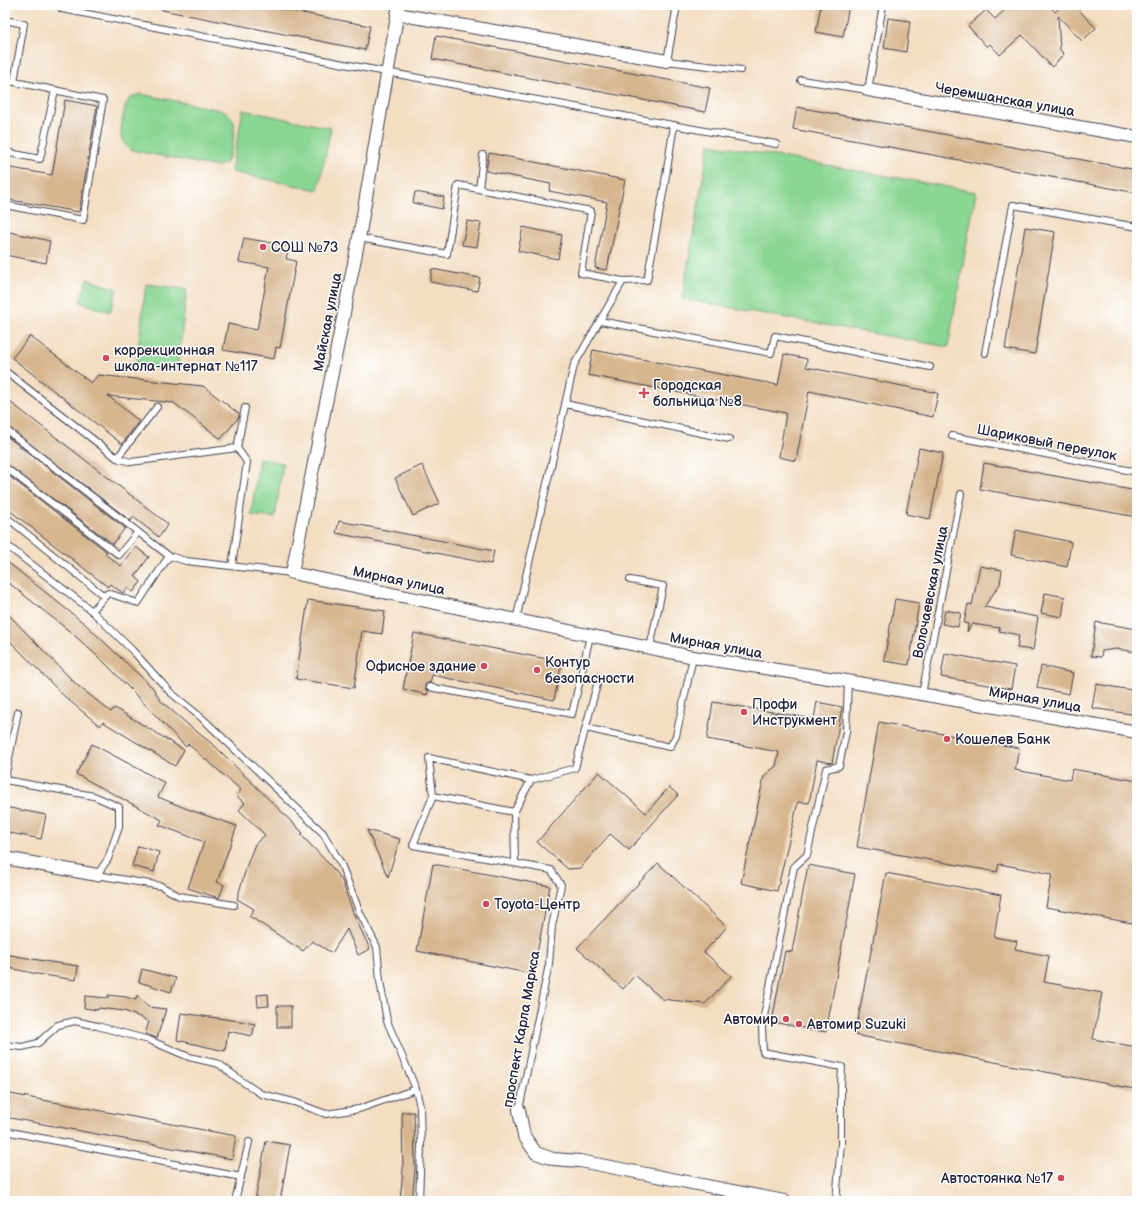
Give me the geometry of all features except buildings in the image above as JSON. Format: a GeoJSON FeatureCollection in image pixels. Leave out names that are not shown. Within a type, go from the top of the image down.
{"type":"FeatureCollection","features":[{"type":"Feature","properties":{"kind":"street"},"geometry":{"type":"LineString","coordinates":[[398,9],[667,61]]}},
{"type":"Feature","properties":{"kind":"street","name":"Майская улица"},"geometry":{"type":"LineString","coordinates":[[292,573],[359,238],[398,9]]}},
{"type":"Feature","properties":{"kind":"street","name":"Черемшанская улица"},"geometry":{"type":"LineString","coordinates":[[868,90],[1137,137]]}},
{"type":"Feature","properties":{"kind":"street","name":"Мирная улица"},"geometry":{"type":"LineString","coordinates":[[292,573],[693,657],[922,694],[1137,732]]}},
{"type":"Feature","properties":{"kind":"street"},"geometry":{"type":"LineString","coordinates":[[5,858],[97,875]]}},
{"type":"Feature","properties":{"kind":"street","name":"проспект Карла Маркса"},"geometry":{"type":"LineString","coordinates":[[519,1110],[524,1136],[536,1153],[554,1159],[580,1161],[728,1196],[784,1201]]}},
{"type":"Feature","properties":{"kind":"lane"},"geometry":{"type":"LineString","coordinates":[[677,5],[667,61],[741,70]]}},
{"type":"Feature","properties":{"kind":"lane"},"geometry":{"type":"LineString","coordinates":[[801,80],[868,90],[883,5]]}},
{"type":"Feature","properties":{"kind":"lane"},"geometry":{"type":"LineString","coordinates":[[62,9],[387,72],[776,144]]}},
{"type":"Feature","properties":{"kind":"lane"},"geometry":{"type":"LineString","coordinates":[[5,20],[24,24],[14,82]]}},
{"type":"Feature","properties":{"kind":"lane"},"geometry":{"type":"LineString","coordinates":[[5,80],[103,100],[83,220],[5,205]]}},
{"type":"Feature","properties":{"kind":"lane"},"geometry":{"type":"LineString","coordinates":[[5,152],[40,159],[55,90]]}},
{"type":"Feature","properties":{"kind":"lane"},"geometry":{"type":"LineString","coordinates":[[359,238],[447,254],[458,185],[591,211],[581,273],[623,281],[647,280],[674,125]]}},
{"type":"Feature","properties":{"kind":"lane"},"geometry":{"type":"LineString","coordinates":[[479,189],[483,155]]}},
{"type":"Feature","properties":{"kind":"lane"},"geometry":{"type":"LineString","coordinates":[[985,353],[1013,205],[1137,227]]}},
{"type":"Feature","properties":{"kind":"lane"},"geometry":{"type":"LineString","coordinates":[[516,620],[574,365],[623,281]]}},
{"type":"Feature","properties":{"kind":"lane"},"geometry":{"type":"LineString","coordinates":[[600,321],[771,353],[775,336],[930,367]]}},
{"type":"Feature","properties":{"kind":"lane"},"geometry":{"type":"LineString","coordinates":[[5,371],[117,458],[131,462],[237,448]]}},
{"type":"Feature","properties":{"kind":"lane"},"geometry":{"type":"LineString","coordinates":[[565,404],[681,430],[729,439]]}},
{"type":"Feature","properties":{"kind":"lane"},"geometry":{"type":"LineString","coordinates":[[117,458],[157,407]]}},
{"type":"Feature","properties":{"kind":"lane"},"geometry":{"type":"LineString","coordinates":[[232,566],[247,462],[237,448],[245,408]]}},
{"type":"Feature","properties":{"kind":"lane"},"geometry":{"type":"LineString","coordinates":[[5,429],[168,556],[186,561],[292,573]]}},
{"type":"Feature","properties":{"kind":"lane","name":"Шариковый переулок"},"geometry":{"type":"LineString","coordinates":[[952,436],[1137,472]]}},
{"type":"Feature","properties":{"kind":"lane"},"geometry":{"type":"LineString","coordinates":[[5,466],[119,555],[138,532]]}},
{"type":"Feature","properties":{"kind":"lane","name":"Волочаевская улица"},"geometry":{"type":"LineString","coordinates":[[922,694],[961,494]]}},
{"type":"Feature","properties":{"kind":"lane"},"geometry":{"type":"LineString","coordinates":[[5,516],[104,596]]}},
{"type":"Feature","properties":{"kind":"lane"},"geometry":{"type":"LineString","coordinates":[[5,544],[92,611],[132,650],[170,692],[203,719],[323,833],[341,864],[360,913],[377,947],[380,981],[388,1021],[416,1088],[420,1107],[421,1146],[419,1201]]}},
{"type":"Feature","properties":{"kind":"lane"},"geometry":{"type":"LineString","coordinates":[[92,611],[108,593],[138,603],[168,556]]}},
{"type":"Feature","properties":{"kind":"lane"},"geometry":{"type":"LineString","coordinates":[[630,580],[663,586],[650,648]]}},
{"type":"Feature","properties":{"kind":"lane"},"geometry":{"type":"LineString","coordinates":[[429,686],[572,714],[590,636]]}},
{"type":"Feature","properties":{"kind":"lane"},"geometry":{"type":"LineString","coordinates":[[586,728],[670,747],[676,736],[693,657]]}},
{"type":"Feature","properties":{"kind":"lane"},"geometry":{"type":"LineString","coordinates":[[514,812],[432,796],[429,758],[532,780],[575,768],[599,677]]}},
{"type":"Feature","properties":{"kind":"lane"},"geometry":{"type":"LineString","coordinates":[[836,1201],[841,1144],[842,1067],[763,1052],[762,1026],[794,867],[807,855],[826,769],[839,766],[846,732],[848,682]]}},
{"type":"Feature","properties":{"kind":"lane"},"geometry":{"type":"LineString","coordinates":[[18,712],[5,780],[94,796],[119,807],[119,827],[108,860],[97,875],[161,886],[179,896],[234,905]]}},
{"type":"Feature","properties":{"kind":"lane"},"geometry":{"type":"LineString","coordinates":[[515,863],[514,812],[532,780]]}},
{"type":"Feature","properties":{"kind":"lane","name":"проспект Карла Маркса"},"geometry":{"type":"LineString","coordinates":[[432,796],[413,845],[550,870],[561,885],[552,926],[549,964],[519,1110]]}},
{"type":"Feature","properties":{"kind":"lane"},"geometry":{"type":"LineString","coordinates":[[5,1045],[22,1047],[38,1043],[58,1025],[75,1022],[90,1024],[149,1040],[189,1057],[219,1064],[261,1094],[294,1102],[326,1114],[359,1109],[416,1088]]}},
{"type":"Feature","properties":{"kind":"lane"},"geometry":{"type":"LineString","coordinates":[[5,1131],[241,1177]]}},
{"type":"Feature","properties":{"kind":"lane"},"geometry":{"type":"LineString","coordinates":[[236,1201],[249,1142]]}},
{"type":"Feature","properties":{"kind":"green space"},"geometry":{"type":"Polygon","coordinates":[[[141,94],[225,111],[234,123],[233,143],[227,161],[222,165],[212,166],[131,150],[122,140],[122,119],[129,99],[141,94]]]}},
{"type":"Feature","properties":{"kind":"green space"},"geometry":{"type":"Polygon","coordinates":[[[243,110],[331,128],[318,190],[231,172],[243,110]]]}},
{"type":"Feature","properties":{"kind":"green space"},"geometry":{"type":"Polygon","coordinates":[[[709,144],[976,192],[948,347],[682,299],[709,144]]]}},
{"type":"Feature","properties":{"kind":"green space"},"geometry":{"type":"Polygon","coordinates":[[[87,279],[117,289],[110,312],[80,302],[87,279]]]}},
{"type":"Feature","properties":{"kind":"green space"},"geometry":{"type":"Polygon","coordinates":[[[146,284],[187,289],[177,371],[136,366],[146,284]]]}},
{"type":"Feature","properties":{"kind":"green space"},"geometry":{"type":"Polygon","coordinates":[[[259,459],[283,463],[275,518],[251,515],[259,459]]]}},
{"type":"Feature","properties":{"kind":"place","name":"СОШ №73"},"geometry":{"type":"Point","coordinates":[263,247]}},
{"type":"Feature","properties":{"kind":"place","name":"коррекционная школа-интернат №117"},"geometry":{"type":"Point","coordinates":[106,358]}},
{"type":"Feature","properties":{"kind":"place","name":"Городская больница №8"},"geometry":{"type":"Point","coordinates":[644,393]}},
{"type":"Feature","properties":{"kind":"place","name":"Офисное здание"},"geometry":{"type":"Point","coordinates":[484,666]}},
{"type":"Feature","properties":{"kind":"place","name":"Контур безопасности"},"geometry":{"type":"Point","coordinates":[537,670]}},
{"type":"Feature","properties":{"kind":"place","name":"Профи Инструкмент"},"geometry":{"type":"Point","coordinates":[744,712]}},
{"type":"Feature","properties":{"kind":"place","name":"Кошелев Банк"},"geometry":{"type":"Point","coordinates":[947,739]}},
{"type":"Feature","properties":{"kind":"place","name":"Toyota-Центр"},"geometry":{"type":"Point","coordinates":[486,904]}},
{"type":"Feature","properties":{"kind":"place","name":"Автомир"},"geometry":{"type":"Point","coordinates":[786,1019]}},
{"type":"Feature","properties":{"kind":"place","name":"Автомир Suzuki"},"geometry":{"type":"Point","coordinates":[799,1024]}},
{"type":"Feature","properties":{"kind":"place","name":"Автостоянка №17"},"geometry":{"type":"Point","coordinates":[1061,1178]}}]}
